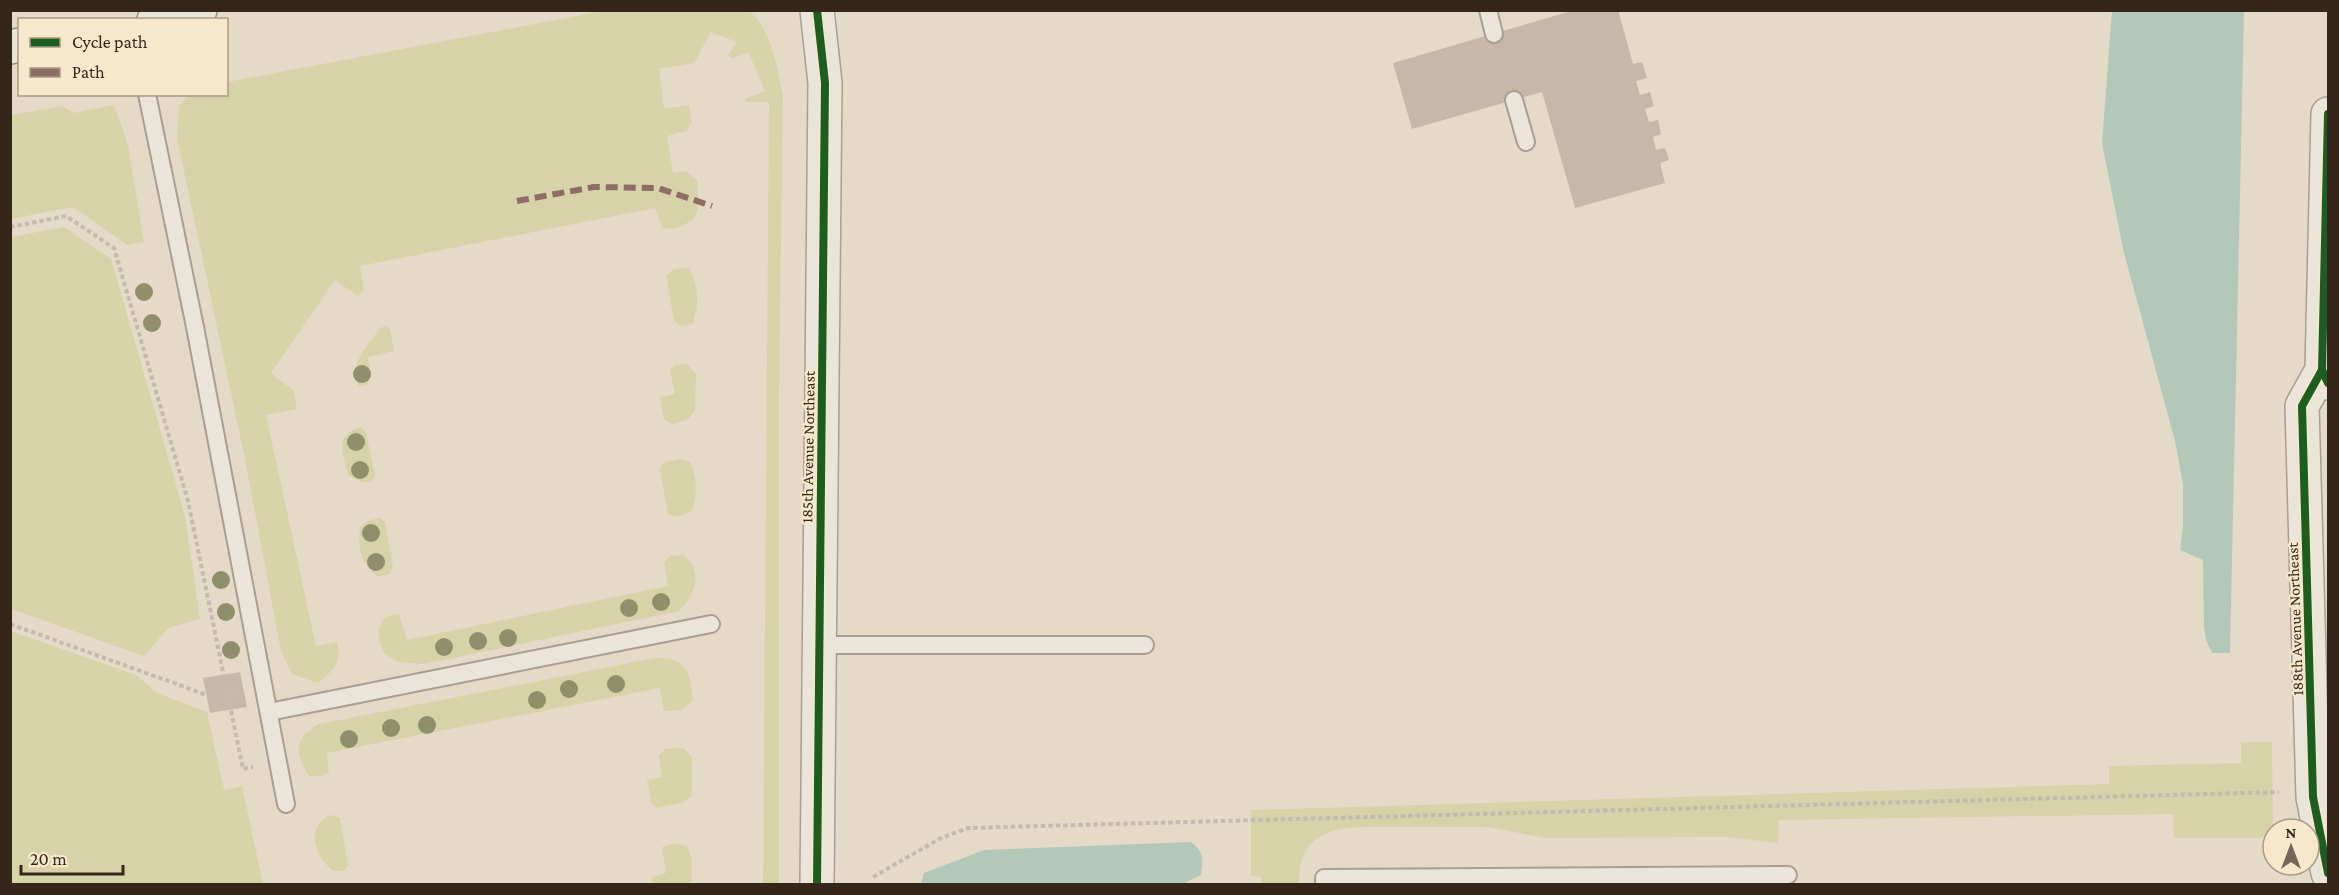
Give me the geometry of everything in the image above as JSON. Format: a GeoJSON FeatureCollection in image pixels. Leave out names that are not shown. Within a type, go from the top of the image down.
{"type":"FeatureCollection","features":[{"type":"Feature","properties":{"kind":"street"},"geometry":{"type":"LineString","coordinates":[[163,18],[200,10]]}},
{"type":"Feature","properties":{"kind":"street","name":"185th Avenue Northeast"},"geometry":{"type":"LineString","coordinates":[[817,10],[825,83],[817,885]]}},
{"type":"Feature","properties":{"kind":"street","name":"188th Avenue Northeast"},"geometry":{"type":"LineString","coordinates":[[2328,114],[2325,377],[2302,406],[2313,797],[2328,872]]}},
{"type":"Feature","properties":{"kind":"lane"},"geometry":{"type":"LineString","coordinates":[[1488,10],[1494,34]]}},
{"type":"Feature","properties":{"kind":"lane"},"geometry":{"type":"LineString","coordinates":[[147,96],[197,338],[286,804]]}},
{"type":"Feature","properties":{"kind":"lane"},"geometry":{"type":"LineString","coordinates":[[1514,100],[1526,142]]}},
{"type":"Feature","properties":{"kind":"lane"},"geometry":{"type":"LineString","coordinates":[[269,712],[711,624]]}},
{"type":"Feature","properties":{"kind":"lane"},"geometry":{"type":"LineString","coordinates":[[819,645],[1145,645]]}},
{"type":"Feature","properties":{"kind":"lane"},"geometry":{"type":"LineString","coordinates":[[1324,885],[1324,878],[1788,875]]}},
{"type":"Feature","properties":{"kind":"path"},"geometry":{"type":"LineString","coordinates":[[10,227],[66,216],[114,248],[188,501],[243,769],[278,760]]}},
{"type":"Feature","properties":{"kind":"path"},"geometry":{"type":"LineString","coordinates":[[10,624],[210,696]]}},
{"type":"Feature","properties":{"kind":"path"},"geometry":{"type":"LineString","coordinates":[[873,877],[941,838],[968,828],[2280,792]]}},
{"type":"Feature","properties":{"kind":"shaded area"},"geometry":{"type":"Polygon","coordinates":[[[603,11],[749,11],[757,19],[772,50],[783,97],[779,391],[779,884],[763,884],[769,102],[745,102],[745,99],[765,91],[749,53],[732,58],[728,55],[737,42],[711,32],[694,63],[659,69],[664,109],[689,105],[692,122],[686,131],[667,136],[673,173],[686,171],[697,180],[698,209],[693,220],[677,228],[663,229],[655,208],[360,266],[364,290],[358,296],[335,280],[271,373],[294,391],[297,409],[266,415],[316,646],[337,642],[338,655],[335,666],[318,683],[292,674],[281,651],[245,459],[177,138],[179,106],[188,96],[228,96],[228,82],[603,11]]]}},
{"type":"Feature","properties":{"kind":"shaded area"},"geometry":{"type":"Polygon","coordinates":[[[2112,11],[2244,11],[2230,653],[2212,653],[2206,640],[2203,560],[2180,550],[2183,525],[2183,484],[2175,441],[2123,249],[2102,143],[2112,11]]]}},
{"type":"Feature","properties":{"kind":"shaded area"},"geometry":{"type":"Polygon","coordinates":[[[114,105],[128,145],[144,242],[127,245],[73,207],[11,219],[11,115],[62,106],[73,113],[114,105]]]}},
{"type":"Feature","properties":{"kind":"shaded area"},"geometry":{"type":"Polygon","coordinates":[[[64,227],[111,259],[185,516],[200,619],[168,628],[144,656],[11,609],[11,237],[64,227]]]}},
{"type":"Feature","properties":{"kind":"shaded area"},"geometry":{"type":"Polygon","coordinates":[[[689,268],[696,288],[696,311],[692,324],[681,326],[674,321],[666,276],[674,269],[689,268]]]}},
{"type":"Feature","properties":{"kind":"shaded area"},"geometry":{"type":"Polygon","coordinates":[[[386,326],[390,329],[394,351],[368,357],[371,377],[367,385],[359,386],[355,371],[360,356],[380,328],[386,326]]]}},
{"type":"Feature","properties":{"kind":"shaded area"},"geometry":{"type":"Polygon","coordinates":[[[687,364],[696,374],[695,411],[687,420],[672,424],[664,419],[660,397],[675,394],[670,370],[675,365],[687,364]]]}},
{"type":"Feature","properties":{"kind":"shaded area"},"geometry":{"type":"Polygon","coordinates":[[[362,427],[366,432],[375,476],[371,482],[362,482],[349,476],[343,453],[344,439],[347,434],[362,427]]]}},
{"type":"Feature","properties":{"kind":"shaded area"},"geometry":{"type":"Polygon","coordinates":[[[679,459],[690,462],[696,494],[691,512],[677,517],[668,514],[660,469],[663,463],[679,459]]]}},
{"type":"Feature","properties":{"kind":"shaded area"},"geometry":{"type":"Polygon","coordinates":[[[380,518],[385,522],[393,567],[389,575],[377,576],[363,560],[359,535],[360,527],[370,520],[380,518]]]}},
{"type":"Feature","properties":{"kind":"shaded area"},"geometry":{"type":"Polygon","coordinates":[[[683,555],[690,561],[696,575],[693,590],[679,611],[424,664],[398,662],[385,654],[380,643],[378,629],[385,617],[399,614],[407,640],[668,586],[664,563],[670,556],[683,555]]]}},
{"type":"Feature","properties":{"kind":"shaded area"},"geometry":{"type":"Polygon","coordinates":[[[11,631],[136,675],[157,693],[207,712],[224,790],[242,786],[263,884],[11,884],[11,631]]]}},
{"type":"Feature","properties":{"kind":"shaded area"},"geometry":{"type":"Polygon","coordinates":[[[655,658],[674,660],[685,668],[693,700],[682,710],[664,711],[660,688],[327,753],[329,772],[322,776],[309,776],[299,753],[301,741],[305,735],[319,724],[655,658]]]}},
{"type":"Feature","properties":{"kind":"shaded area"},"geometry":{"type":"Polygon","coordinates":[[[2241,742],[2272,742],[2273,817],[2261,817],[2261,838],[2174,838],[2173,814],[1779,820],[1778,843],[1727,837],[1546,838],[1487,827],[1361,827],[1335,831],[1315,840],[1303,857],[1299,884],[1261,884],[1261,877],[1251,876],[1251,810],[2109,784],[2109,766],[2241,763],[2241,742]]]}},
{"type":"Feature","properties":{"kind":"shaded area"},"geometry":{"type":"Polygon","coordinates":[[[683,748],[692,757],[692,796],[682,803],[657,808],[652,804],[647,780],[662,777],[659,755],[665,749],[683,748]]]}},
{"type":"Feature","properties":{"kind":"shaded area"},"geometry":{"type":"Polygon","coordinates":[[[330,815],[340,818],[348,865],[344,871],[333,871],[327,865],[321,858],[315,842],[317,827],[330,815]]]}},
{"type":"Feature","properties":{"kind":"shaded area"},"geometry":{"type":"Polygon","coordinates":[[[1191,842],[1202,857],[1201,875],[1182,884],[921,884],[924,873],[984,850],[1191,842]]]}},
{"type":"Feature","properties":{"kind":"shaded area"},"geometry":{"type":"Polygon","coordinates":[[[674,844],[687,846],[692,860],[691,884],[653,884],[652,877],[666,873],[662,847],[674,844]]]}},
{"type":"Feature","properties":{"kind":"building"},"geometry":{"type":"Polygon","coordinates":[[[1575,10],[1618,10],[1633,64],[1642,62],[1647,78],[1636,81],[1640,95],[1650,92],[1654,106],[1645,109],[1649,122],[1658,120],[1661,134],[1653,137],[1656,150],[1665,148],[1669,160],[1660,163],[1665,183],[1575,208],[1542,92],[1412,129],[1393,63],[1575,10]]]}},
{"type":"Feature","properties":{"kind":"building"},"geometry":{"type":"Polygon","coordinates":[[[240,672],[247,707],[210,713],[203,678],[240,672]]]}},
{"type":"Feature","properties":{"kind":"marked path"},"geometry":{"type":"LineString","coordinates":[[517,201],[594,187],[658,188],[712,206]]}},
{"type":"Feature","properties":{"kind":"cycle path"},"geometry":{"type":"LineString","coordinates":[[817,10],[825,83],[817,884]]}},
{"type":"Feature","properties":{"kind":"cycle path"},"geometry":{"type":"LineString","coordinates":[[2328,114],[2322,370],[2328,383]]}},
{"type":"Feature","properties":{"kind":"cycle path"},"geometry":{"type":"LineString","coordinates":[[2322,370],[2302,406],[2313,797],[2328,873]]}}]}
